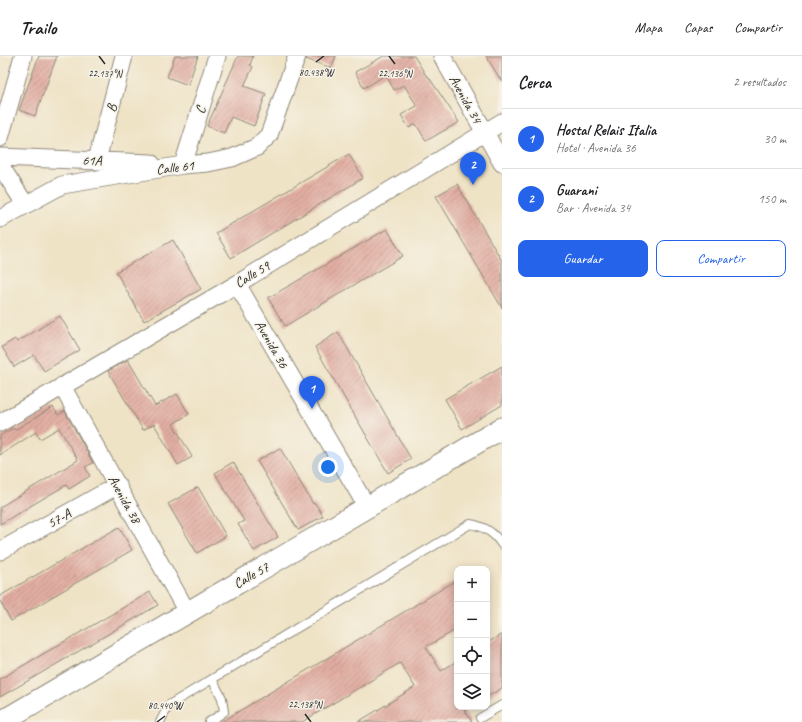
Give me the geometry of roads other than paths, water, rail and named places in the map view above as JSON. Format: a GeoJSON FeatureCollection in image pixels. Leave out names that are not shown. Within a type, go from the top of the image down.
{"type":"FeatureCollection","features":[{"type":"Feature","properties":{"kind":"street"},"geometry":{"type":"LineString","coordinates":[[0,138],[23,56]]}},
{"type":"Feature","properties":{"kind":"street","name":"B"},"geometry":{"type":"LineString","coordinates":[[97,160],[124,56]]}},
{"type":"Feature","properties":{"kind":"street","name":"C"},"geometry":{"type":"LineString","coordinates":[[183,165],[217,56]]}},
{"type":"Feature","properties":{"kind":"street","name":"Calle 61"},"geometry":{"type":"LineString","coordinates":[[0,219],[62,185],[183,165],[208,163],[232,158],[257,147],[269,135],[297,56]]}},
{"type":"Feature","properties":{"kind":"street","name":"Avenida 34"},"geometry":{"type":"LineString","coordinates":[[442,56],[502,163]]}},
{"type":"Feature","properties":{"kind":"street","name":"Calle 59"},"geometry":{"type":"LineString","coordinates":[[0,423],[237,284],[502,122]]}},
{"type":"Feature","properties":{"kind":"street","name":"61A"},"geometry":{"type":"LineString","coordinates":[[0,157],[97,160],[183,165]]}},
{"type":"Feature","properties":{"kind":"street"},"geometry":{"type":"LineString","coordinates":[[0,165],[25,204]]}},
{"type":"Feature","properties":{"kind":"street","name":"Avenida 36"},"geometry":{"type":"LineString","coordinates":[[237,284],[367,507]]}},
{"type":"Feature","properties":{"kind":"street","name":"Avenida 38"},"geometry":{"type":"LineString","coordinates":[[62,386],[187,612]]}},
{"type":"Feature","properties":{"kind":"street","name":"Calle 57"},"geometry":{"type":"LineString","coordinates":[[1,722],[502,428]]}},
{"type":"Feature","properties":{"kind":"street","name":"57-A"},"geometry":{"type":"LineString","coordinates":[[0,551],[118,485]]}},
{"type":"Feature","properties":{"kind":"lane"},"geometry":{"type":"LineString","coordinates":[[160,722],[169,704],[470,524],[482,526],[498,538],[502,545]]}},
{"type":"Feature","properties":{"kind":"lane"},"geometry":{"type":"LineString","coordinates":[[209,722],[224,712],[222,698],[212,679]]}},
{"type":"Feature","properties":{"kind":"lane"},"geometry":{"type":"LineString","coordinates":[[480,718],[502,705]]}},
{"type":"Feature","properties":{"kind":"place","name":"Guarani"},"geometry":{"type":"Point","coordinates":[473,185]}},
{"type":"Feature","properties":{"kind":"place","name":"Hostal Relais Italia"},"geometry":{"type":"Point","coordinates":[312,409]}}]}
